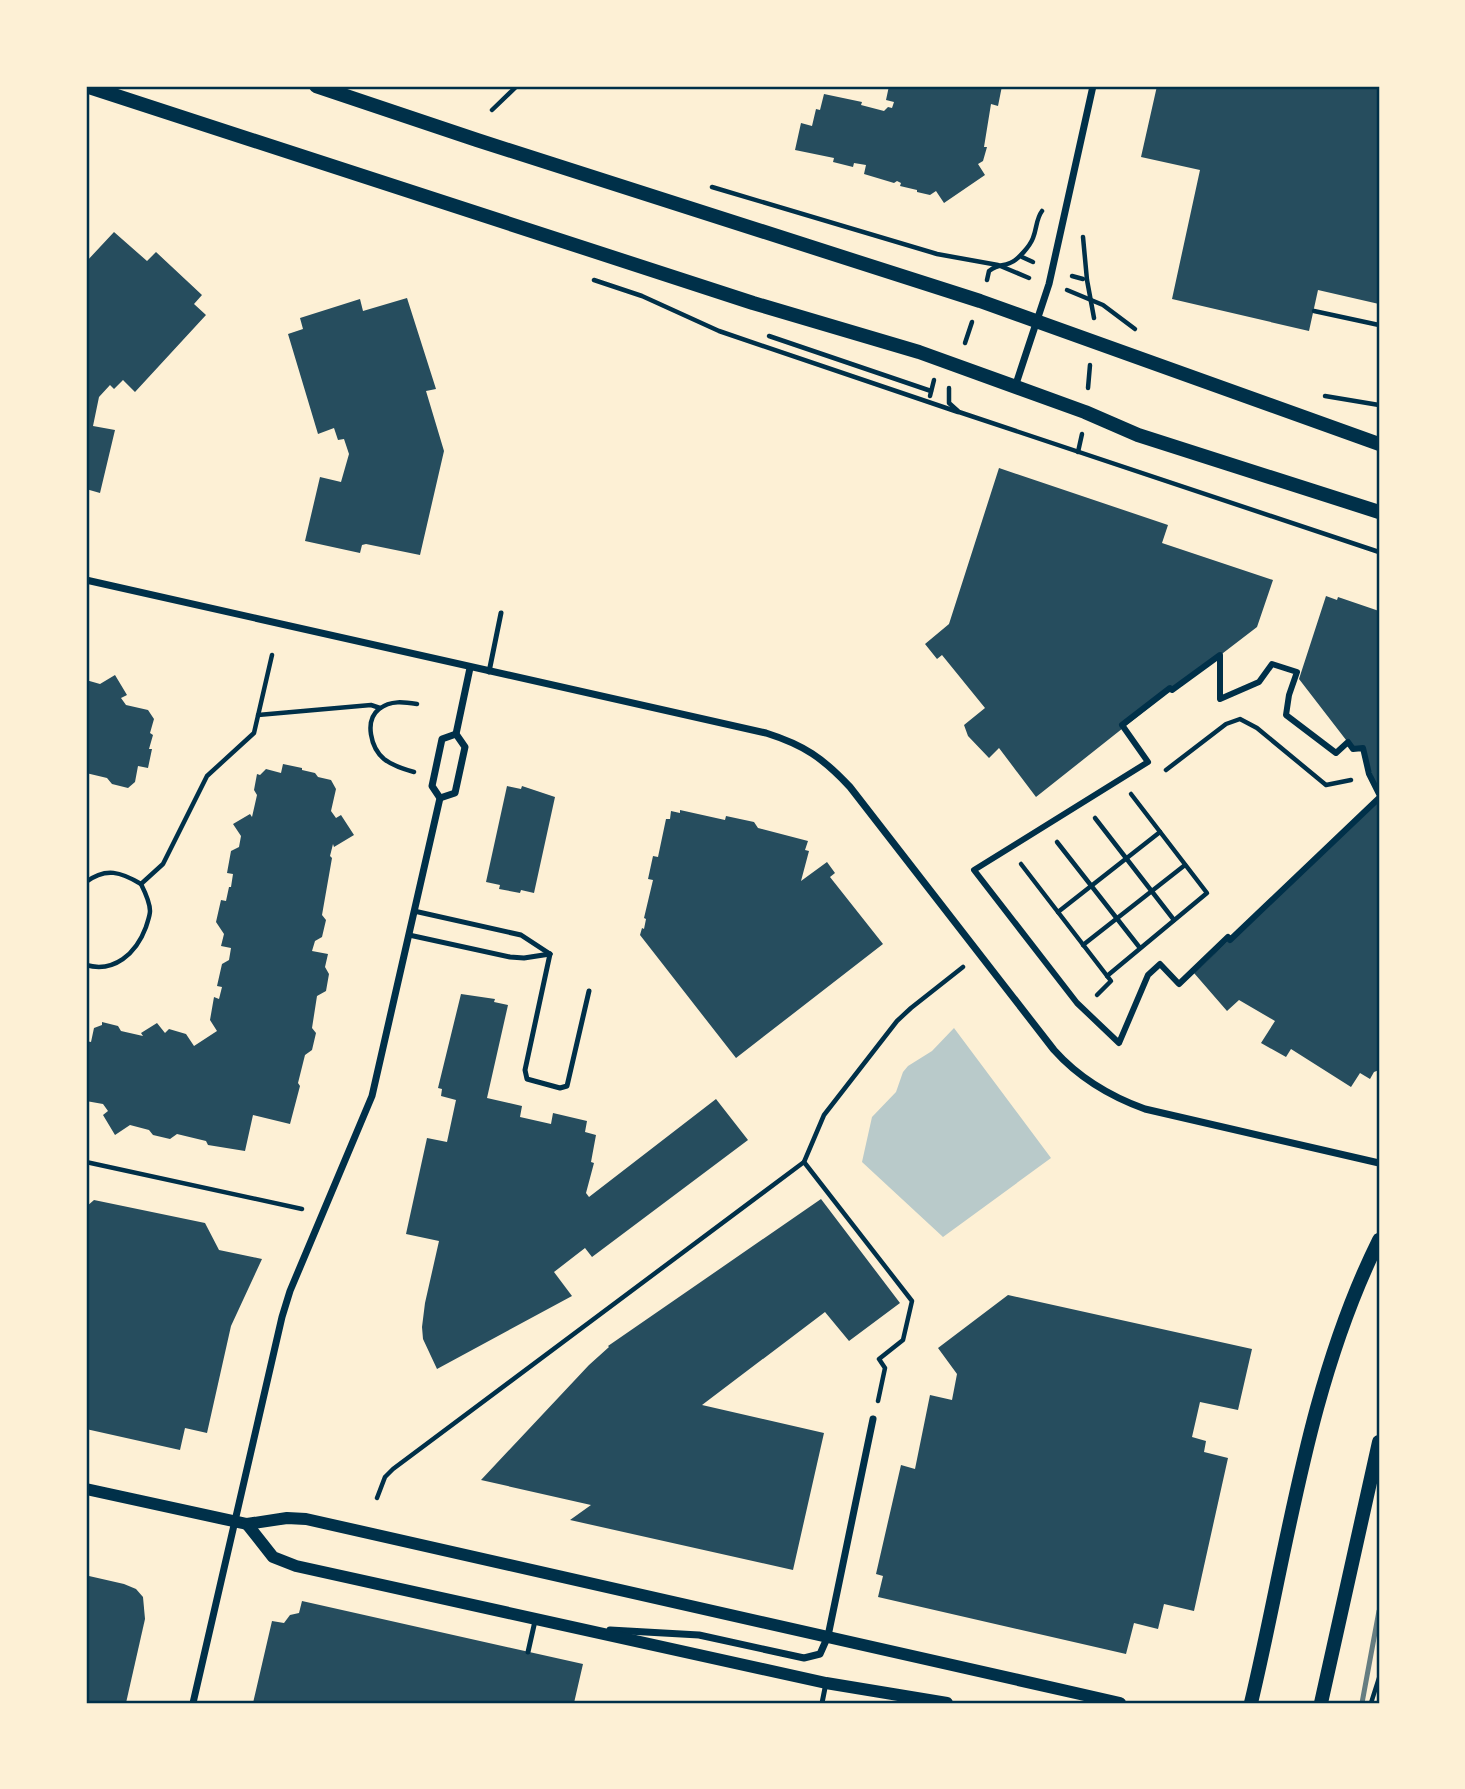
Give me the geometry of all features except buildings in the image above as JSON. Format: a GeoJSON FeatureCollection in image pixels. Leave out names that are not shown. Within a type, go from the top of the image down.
{"type":"FeatureCollection","features":[{"type":"Feature","properties":{"kind":"main road"},"geometry":{"type":"LineString","coordinates":[[86,86],[753,303],[957,366],[1085,412],[1138,435],[1379,512]]}},
{"type":"Feature","properties":{"kind":"main road"},"geometry":{"type":"LineString","coordinates":[[316,86],[979,301],[1379,444]]}},
{"type":"Feature","properties":{"kind":"main road"},"geometry":{"type":"LineString","coordinates":[[1251,1703],[1307,1448],[1329,1362],[1379,1240]]}},
{"type":"Feature","properties":{"kind":"main road"},"geometry":{"type":"LineString","coordinates":[[1321,1703],[1379,1442]]}},
{"type":"Feature","properties":{"kind":"street"},"geometry":{"type":"LineString","coordinates":[[1015,387],[1049,284],[1093,86]]}},
{"type":"Feature","properties":{"kind":"street"},"geometry":{"type":"LineString","coordinates":[[86,580],[766,733],[811,750],[850,787],[1070,1067],[1108,1093],[1135,1105],[1182,1119],[1379,1163]]}},
{"type":"Feature","properties":{"kind":"street"},"geometry":{"type":"LineString","coordinates":[[1220,655],[1220,699],[1259,682],[1272,664],[1297,672],[1286,715],[1336,753],[1348,742],[1353,749],[1363,748],[1369,774],[1379,796],[1230,940],[1228,937],[1179,984],[1160,964],[1148,975],[1119,1042],[1077,1003],[974,870],[1148,762],[1122,725],[1170,688],[1172,690],[1220,655]]}},
{"type":"Feature","properties":{"kind":"street"},"geometry":{"type":"LineString","coordinates":[[440,798],[454,793],[465,747],[456,734],[470,668]]}},
{"type":"Feature","properties":{"kind":"street"},"geometry":{"type":"LineString","coordinates":[[193,1703],[241,1523],[285,1307],[372,1096],[440,798],[432,786],[442,738],[456,734]]}},
{"type":"Feature","properties":{"kind":"street"},"geometry":{"type":"LineString","coordinates":[[592,1630],[677,1632],[810,1658],[823,1651],[873,1419]]}},
{"type":"Feature","properties":{"kind":"street"},"geometry":{"type":"LineString","coordinates":[[86,1489],[241,1523],[287,1518],[306,1519],[1120,1703]]}},
{"type":"Feature","properties":{"kind":"street"},"geometry":{"type":"LineString","coordinates":[[241,1523],[274,1557],[286,1563],[827,1683],[947,1703]]}},
{"type":"Feature","properties":{"kind":"lane"},"geometry":{"type":"LineString","coordinates":[[489,672],[501,613]]}},
{"type":"Feature","properties":{"kind":"lane"},"geometry":{"type":"LineString","coordinates":[[414,911],[515,933],[527,937],[550,954]]}},
{"type":"Feature","properties":{"kind":"lane"},"geometry":{"type":"LineString","coordinates":[[409,935],[510,957],[550,954]]}},
{"type":"Feature","properties":{"kind":"lane"},"geometry":{"type":"LineString","coordinates":[[550,954],[525,1070],[527,1079],[560,1088],[567,1086],[589,991]]}},
{"type":"Feature","properties":{"kind":"lane"},"geometry":{"type":"LineString","coordinates":[[528,1652],[536,1618]]}},
{"type":"Feature","properties":{"kind":"lane"},"geometry":{"type":"LineString","coordinates":[[822,1703],[827,1683]]}},
{"type":"Feature","properties":{"kind":"path"},"geometry":{"type":"LineString","coordinates":[[492,110],[517,86]]}},
{"type":"Feature","properties":{"kind":"path"},"geometry":{"type":"LineString","coordinates":[[710,186],[937,254],[998,265],[1020,275]]}},
{"type":"Feature","properties":{"kind":"path"},"geometry":{"type":"LineString","coordinates":[[959,412],[949,403],[949,388],[989,271],[998,265],[1009,264],[1027,248],[1033,239],[1038,216],[1045,209],[1068,200],[1082,223],[1094,320],[1085,412],[1078,452]]}},
{"type":"Feature","properties":{"kind":"path"},"geometry":{"type":"LineString","coordinates":[[1022,257],[1034,262]]}},
{"type":"Feature","properties":{"kind":"path"},"geometry":{"type":"LineString","coordinates":[[1072,276],[1083,279]]}},
{"type":"Feature","properties":{"kind":"path"},"geometry":{"type":"LineString","coordinates":[[586,277],[642,296],[719,331],[1379,552]]}},
{"type":"Feature","properties":{"kind":"path"},"geometry":{"type":"LineString","coordinates":[[1075,292],[1103,306],[1142,332]]}},
{"type":"Feature","properties":{"kind":"path"},"geometry":{"type":"LineString","coordinates":[[1314,311],[1379,325]]}},
{"type":"Feature","properties":{"kind":"path"},"geometry":{"type":"LineString","coordinates":[[765,335],[931,394],[935,379]]}},
{"type":"Feature","properties":{"kind":"path"},"geometry":{"type":"LineString","coordinates":[[1315,393],[1379,405]]}},
{"type":"Feature","properties":{"kind":"path"},"geometry":{"type":"LineString","coordinates":[[141,884],[163,864],[207,776],[254,733],[272,655]]}},
{"type":"Feature","properties":{"kind":"path"},"geometry":{"type":"LineString","coordinates":[[417,704],[402,701],[380,708],[374,714],[370,730],[372,744],[381,757],[394,766],[419,773]]}},
{"type":"Feature","properties":{"kind":"path"},"geometry":{"type":"LineString","coordinates":[[258,715],[371,705],[380,708]]}},
{"type":"Feature","properties":{"kind":"path"},"geometry":{"type":"LineString","coordinates":[[1179,760],[1230,721],[1240,719],[1257,728],[1326,785],[1369,774]]}},
{"type":"Feature","properties":{"kind":"path"},"geometry":{"type":"LineString","coordinates":[[1021,864],[1109,978],[1140,948],[1207,893],[1131,794]]}},
{"type":"Feature","properties":{"kind":"path"},"geometry":{"type":"LineString","coordinates":[[1095,818],[1174,920]]}},
{"type":"Feature","properties":{"kind":"path"},"geometry":{"type":"LineString","coordinates":[[1058,912],[1160,832]]}},
{"type":"Feature","properties":{"kind":"path"},"geometry":{"type":"LineString","coordinates":[[1057,842],[1140,948]]}},
{"type":"Feature","properties":{"kind":"path"},"geometry":{"type":"LineString","coordinates":[[1083,945],[1185,865]]}},
{"type":"Feature","properties":{"kind":"path"},"geometry":{"type":"LineString","coordinates":[[86,882],[101,873],[113,871],[124,874],[141,884],[150,911],[141,940],[129,956],[100,969],[86,965]]}},
{"type":"Feature","properties":{"kind":"path"},"geometry":{"type":"LineString","coordinates":[[377,1498],[385,1477],[393,1469],[804,1162],[824,1115],[897,1021],[981,954]]}},
{"type":"Feature","properties":{"kind":"path"},"geometry":{"type":"LineString","coordinates":[[86,1162],[323,1214]]}},
{"type":"Feature","properties":{"kind":"path"},"geometry":{"type":"LineString","coordinates":[[804,1162],[912,1301],[903,1340],[879,1359],[885,1368],[873,1419]]}},
{"type":"Feature","properties":{"kind":"path"},"geometry":{"type":"LineString","coordinates":[[1371,1703],[1379,1678]]}},
{"type":"Feature","properties":{"kind":"shaded area"},"geometry":{"type":"Polygon","coordinates":[[[954,1028],[1051,1158],[943,1237],[862,1162],[872,1117],[896,1092],[908,1066],[932,1051],[954,1028]]]}},
{"type":"Feature","properties":{"kind":"railway"},"geometry":{"type":"LineString","coordinates":[[1362,1703],[1379,1611]]}}]}
